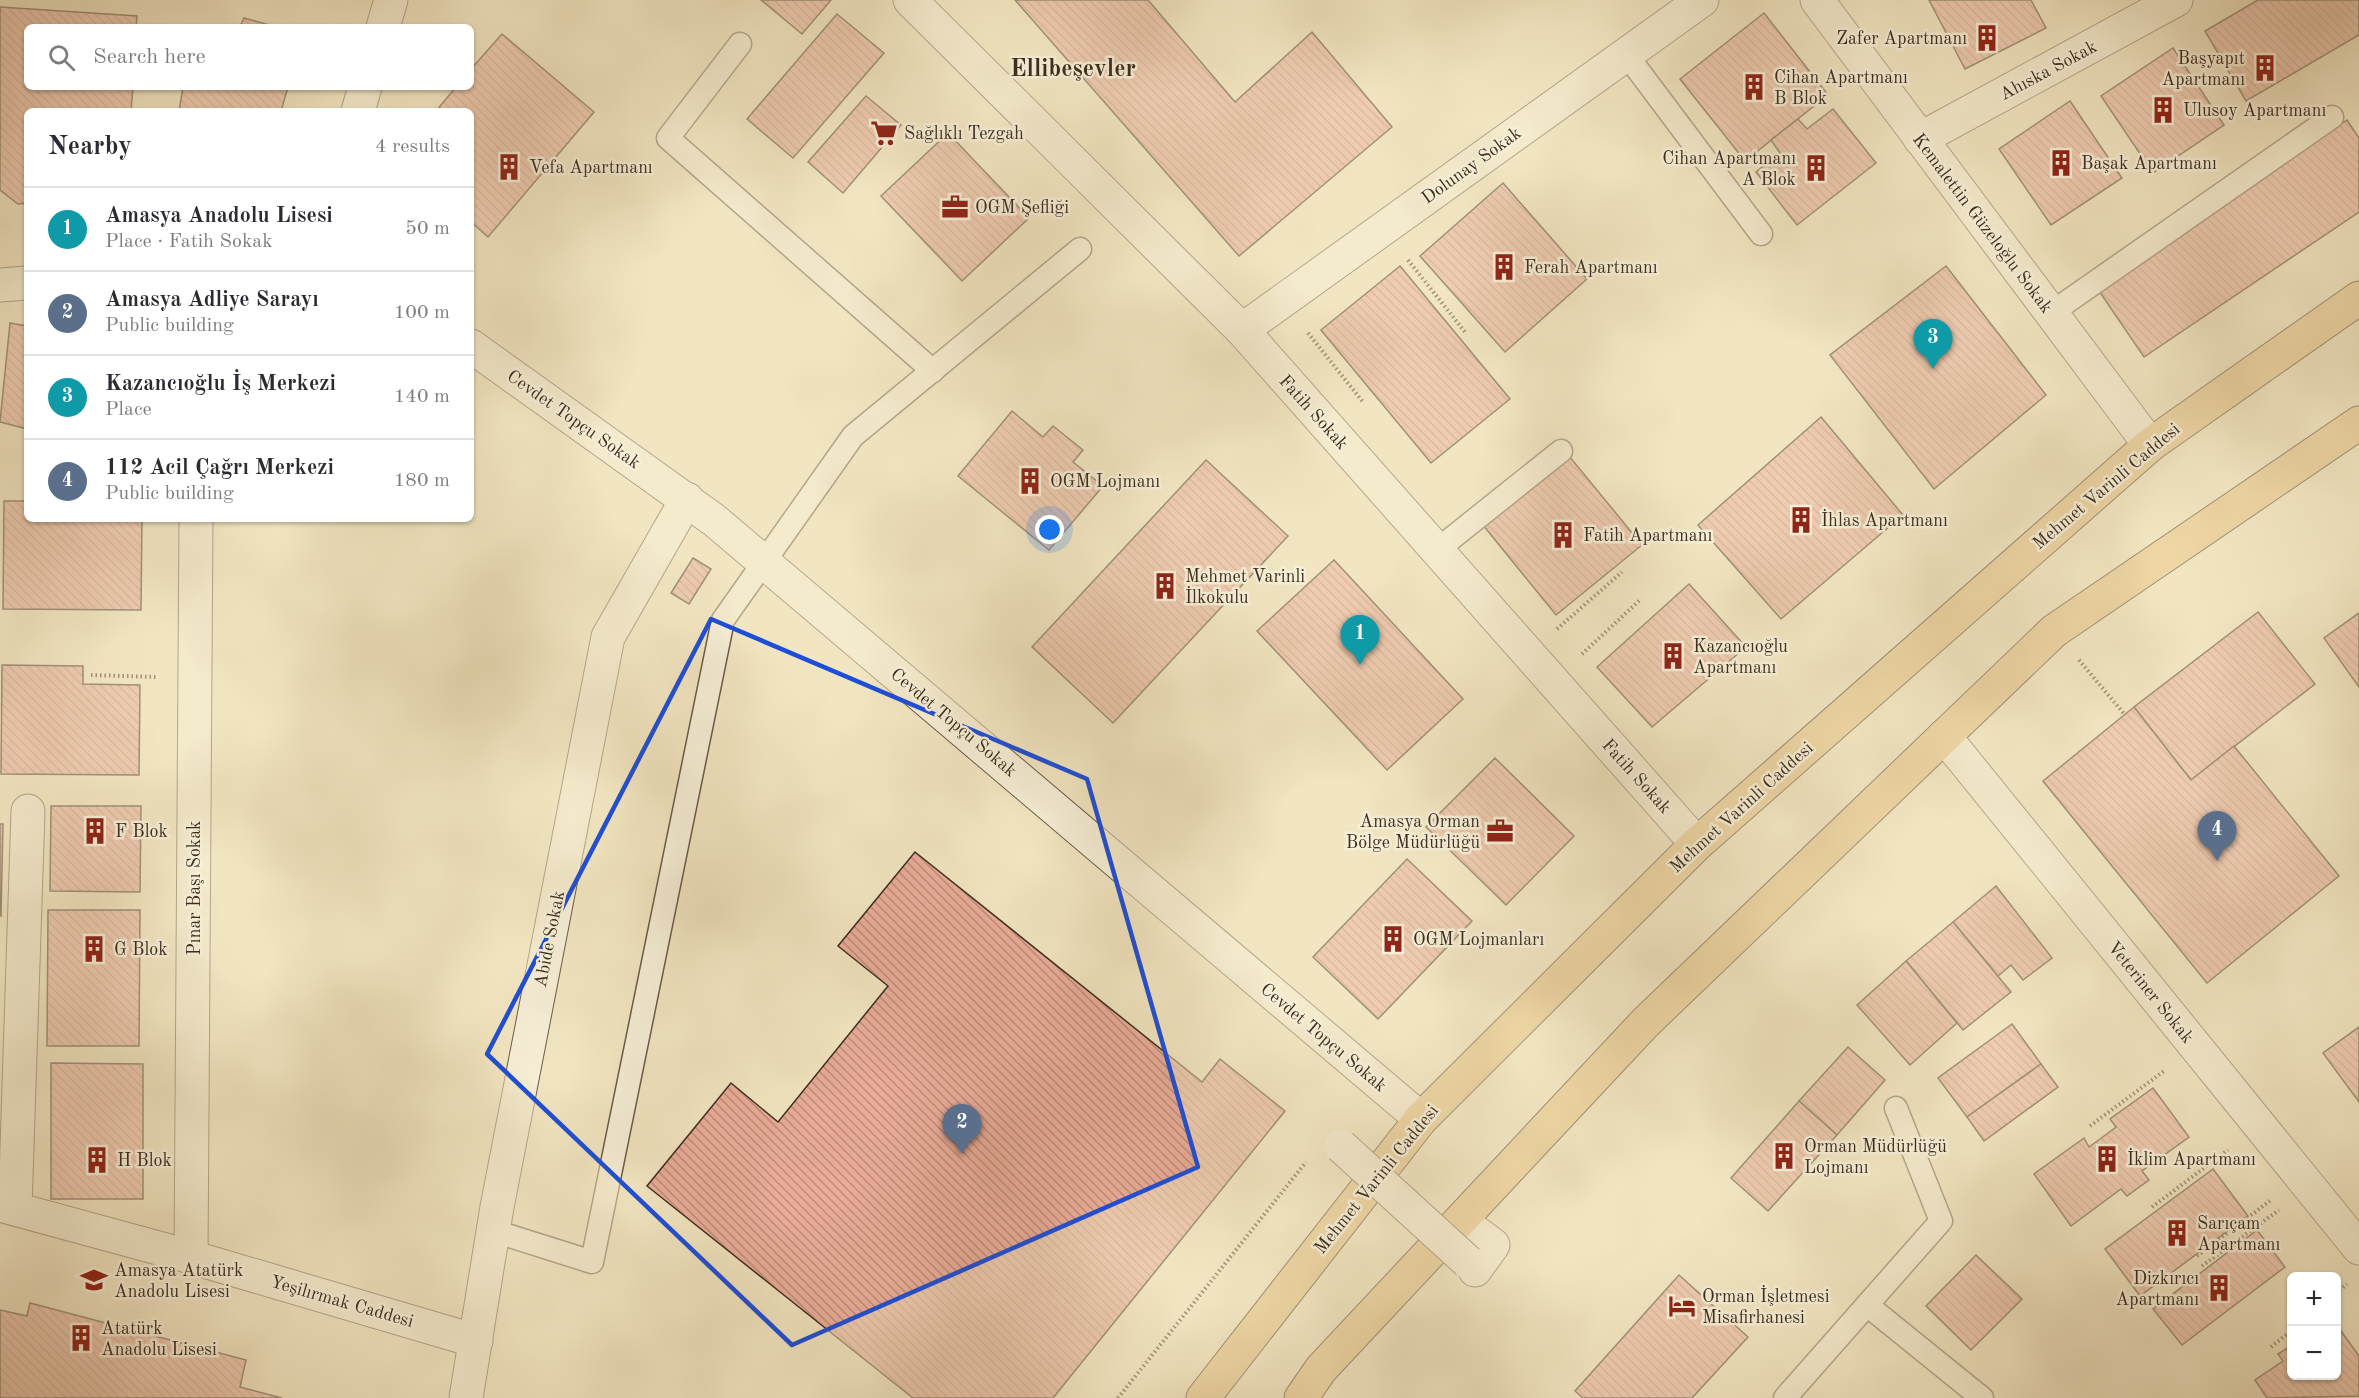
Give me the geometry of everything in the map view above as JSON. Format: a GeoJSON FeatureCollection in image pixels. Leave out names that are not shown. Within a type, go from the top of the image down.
{"type":"FeatureCollection","features":[{"type":"Feature","properties":{"kind":"main road","name":"Mehmet Varinli Caddesi"},"geometry":{"type":"LineString","coordinates":[[1203,1398],[1421,1119],[1697,844],[2150,445],[2359,298]]}},
{"type":"Feature","properties":{"kind":"main road"},"geometry":{"type":"LineString","coordinates":[[1301,1398],[1321,1369],[1645,1023],[2054,631],[2359,423]]}},
{"type":"Feature","properties":{"kind":"street"},"geometry":{"type":"LineString","coordinates":[[384,24],[391,0]]}},
{"type":"Feature","properties":{"kind":"street","name":"Fatih Sokak"},"geometry":{"type":"LineString","coordinates":[[910,0],[1242,330],[1697,844]]}},
{"type":"Feature","properties":{"kind":"street","name":"Dolunay Sokak"},"geometry":{"type":"LineString","coordinates":[[1242,330],[1702,0]]}},
{"type":"Feature","properties":{"kind":"street","name":"Kemalettin Güzeloğlu Sokak"},"geometry":{"type":"LineString","coordinates":[[1817,0],[2150,445]]}},
{"type":"Feature","properties":{"kind":"street","name":"Ahıska Sokak"},"geometry":{"type":"LineString","coordinates":[[1920,139],[2176,0]]}},
{"type":"Feature","properties":{"kind":"street"},"geometry":{"type":"LineString","coordinates":[[359,108],[364,90]]}},
{"type":"Feature","properties":{"kind":"street"},"geometry":{"type":"LineString","coordinates":[[0,285],[24,283]]}},
{"type":"Feature","properties":{"kind":"street","name":"Cevdet Topçu Sokak"},"geometry":{"type":"LineString","coordinates":[[474,348],[687,499],[763,560],[1421,1119]]}},
{"type":"Feature","properties":{"kind":"street","name":"Abide Sokak"},"geometry":{"type":"LineString","coordinates":[[466,1398],[494,1231],[608,637],[687,499]]}},
{"type":"Feature","properties":{"kind":"street","name":"Pınar Başı Sokak"},"geometry":{"type":"LineString","coordinates":[[191,1257],[196,522]]}},
{"type":"Feature","properties":{"kind":"street","name":"Veteriner Sokak"},"geometry":{"type":"LineString","coordinates":[[1944,736],[2359,1248]]}},
{"type":"Feature","properties":{"kind":"street"},"geometry":{"type":"LineString","coordinates":[[7,1207],[11,973],[28,811]]}},
{"type":"Feature","properties":{"kind":"street"},"geometry":{"type":"LineString","coordinates":[[1341,1146],[1472,1266],[1493,1245],[1461,1221]]}},
{"type":"Feature","properties":{"kind":"street","name":"Yeşilırmak Caddesi"},"geometry":{"type":"LineString","coordinates":[[7,1207],[191,1257],[476,1341]]}},
{"type":"Feature","properties":{"kind":"lane"},"geometry":{"type":"LineString","coordinates":[[740,44],[668,138],[933,371]]}},
{"type":"Feature","properties":{"kind":"lane"},"geometry":{"type":"LineString","coordinates":[[1626,54],[1761,234]]}},
{"type":"Feature","properties":{"kind":"lane"},"geometry":{"type":"LineString","coordinates":[[2051,313],[2332,117]]}},
{"type":"Feature","properties":{"kind":"lane"},"geometry":{"type":"LineString","coordinates":[[494,1231],[592,1262],[723,620],[763,560],[853,436],[1080,249]]}},
{"type":"Feature","properties":{"kind":"lane"},"geometry":{"type":"LineString","coordinates":[[1437,550],[1561,451]]}},
{"type":"Feature","properties":{"kind":"lane"},"geometry":{"type":"LineString","coordinates":[[1785,1398],[1941,1221],[1896,1108]]}},
{"type":"Feature","properties":{"kind":"lane"},"geometry":{"type":"LineString","coordinates":[[1867,1305],[1982,1398]]}},
{"type":"Feature","properties":{"kind":"path"},"geometry":{"type":"LineString","coordinates":[[1383,228],[1466,332]]}},
{"type":"Feature","properties":{"kind":"path"},"geometry":{"type":"LineString","coordinates":[[1282,301],[1369,410]]}},
{"type":"Feature","properties":{"kind":"path"},"geometry":{"type":"LineString","coordinates":[[1528,654],[1622,572]]}},
{"type":"Feature","properties":{"kind":"path"},"geometry":{"type":"LineString","coordinates":[[1552,681],[1641,600]]}},
{"type":"Feature","properties":{"kind":"path"},"geometry":{"type":"LineString","coordinates":[[2054,631],[2125,715]]}},
{"type":"Feature","properties":{"kind":"path"},"geometry":{"type":"LineString","coordinates":[[91,675],[195,679]]}},
{"type":"Feature","properties":{"kind":"path"},"geometry":{"type":"LineString","coordinates":[[2090,1126],[2196,1047]]}},
{"type":"Feature","properties":{"kind":"path"},"geometry":{"type":"LineString","coordinates":[[2152,1207],[2260,1126]]}},
{"type":"Feature","properties":{"kind":"path"},"geometry":{"type":"LineString","coordinates":[[1118,1398],[1309,1158]]}},
{"type":"Feature","properties":{"kind":"path"},"geometry":{"type":"LineString","coordinates":[[2198,1256],[2306,1182]]}},
{"type":"Feature","properties":{"kind":"path"},"geometry":{"type":"LineString","coordinates":[[2202,1266],[2306,1182]]}},
{"type":"Feature","properties":{"kind":"path"},"geometry":{"type":"LineString","coordinates":[[2271,1347],[2287,1334]]}},
{"type":"Feature","properties":{"kind":"highlighted area"},"geometry":{"type":"Polygon","coordinates":[[[711,619],[1087,779],[1198,1167],[792,1345],[487,1054],[711,619]]]}},
{"type":"Feature","properties":{"kind":"building"},"geometry":{"type":"Polygon","coordinates":[[[761,0],[831,0],[802,34],[761,0]]]}},
{"type":"Feature","properties":{"kind":"building"},"geometry":{"type":"Polygon","coordinates":[[[1015,0],[1148,0],[1235,102],[1312,32],[1392,127],[1239,256],[1015,0]]]}},
{"type":"Feature","properties":{"kind":"building","name":"Zafer Apartmanı"},"geometry":{"type":"Polygon","coordinates":[[[1929,0],[2031,0],[2046,28],[1965,69],[1929,0]]]}},
{"type":"Feature","properties":{"kind":"building","name":"Başyapıt Apartmanı"},"geometry":{"type":"Polygon","coordinates":[[[2258,0],[2359,0],[2359,35],[2246,101],[2205,31],[2258,0]]]}},
{"type":"Feature","properties":{"kind":"building"},"geometry":{"type":"Polygon","coordinates":[[[0,7],[137,16],[136,24],[24,24],[24,90],[133,90],[131,108],[24,108],[24,203],[18,204],[0,190],[0,7]]]}},
{"type":"Feature","properties":{"kind":"building","name":"Cihan Apartmanı B Blok"},"geometry":{"type":"Polygon","coordinates":[[[1764,13],[1828,95],[1745,161],[1680,79],[1764,13]]]}},
{"type":"Feature","properties":{"kind":"building"},"geometry":{"type":"Polygon","coordinates":[[[837,14],[884,53],[793,158],[747,119],[837,14]]]}},
{"type":"Feature","properties":{"kind":"building"},"geometry":{"type":"Polygon","coordinates":[[[244,18],[266,24],[241,24],[244,18]]]}},
{"type":"Feature","properties":{"kind":"building","name":"Vefa Apartmanı"},"geometry":{"type":"Polygon","coordinates":[[[502,34],[594,112],[488,237],[474,225],[474,108],[438,108],[454,90],[474,90],[474,66],[502,34]]]}},
{"type":"Feature","properties":{"kind":"building","name":"Ulusoy Apartmanı"},"geometry":{"type":"Polygon","coordinates":[[[2173,48],[2224,125],[2153,173],[2101,96],[2173,48]]]}},
{"type":"Feature","properties":{"kind":"building"},"geometry":{"type":"Polygon","coordinates":[[[182,90],[287,90],[282,108],[180,108],[182,90]]]}},
{"type":"Feature","properties":{"kind":"building"},"geometry":{"type":"Polygon","coordinates":[[[866,96],[901,125],[843,193],[808,162],[866,96]]]}},
{"type":"Feature","properties":{"kind":"building","name":"Başak Apartmanı"},"geometry":{"type":"Polygon","coordinates":[[[2070,101],[2122,178],[2051,225],[1999,149],[2070,101]]]}},
{"type":"Feature","properties":{"kind":"building","name":"Cihan Apartmanı A Blok"},"geometry":{"type":"Polygon","coordinates":[[[1833,109],[1876,163],[1797,225],[1756,172],[1780,153],[1771,140],[1798,119],[1807,129],[1833,109]]]}},
{"type":"Feature","properties":{"kind":"building"},"geometry":{"type":"Polygon","coordinates":[[[2347,120],[2359,138],[2359,212],[2144,357],[2097,288],[2347,120]]]}},
{"type":"Feature","properties":{"kind":"building","name":"OGM Şefliği"},"geometry":{"type":"Polygon","coordinates":[[[948,133],[1029,218],[962,281],[881,196],[948,133]]]}},
{"type":"Feature","properties":{"kind":"building","name":"Ferah Apartmanı"},"geometry":{"type":"Polygon","coordinates":[[[1503,183],[1587,279],[1505,352],[1420,256],[1503,183]]]}},
{"type":"Feature","properties":{"kind":"building"},"geometry":{"type":"Polygon","coordinates":[[[1400,266],[1510,399],[1431,463],[1321,330],[1400,266]]]}},
{"type":"Feature","properties":{"kind":"building"},"geometry":{"type":"Polygon","coordinates":[[[1946,266],[2046,395],[1934,489],[1830,355],[1946,266]]]}},
{"type":"Feature","properties":{"kind":"building"},"geometry":{"type":"Polygon","coordinates":[[[10,323],[24,325],[24,428],[0,422],[10,323]]]}},
{"type":"Feature","properties":{"kind":"building","name":"OGM Lojmanı"},"geometry":{"type":"Polygon","coordinates":[[[1012,411],[1043,437],[1053,426],[1083,450],[1073,462],[1103,486],[1049,550],[958,476],[1012,411]]]}},
{"type":"Feature","properties":{"kind":"building","name":"İhlas Apartmanı"},"geometry":{"type":"Polygon","coordinates":[[[1821,417],[1903,515],[1781,619],[1698,525],[1821,417]]]}},
{"type":"Feature","properties":{"kind":"building","name":"Fatih Apartmanı"},"geometry":{"type":"Polygon","coordinates":[[[1569,456],[1642,545],[1556,615],[1483,525],[1569,456]]]}},
{"type":"Feature","properties":{"kind":"building","name":"Mehmet Varinli İlkokulu"},"geometry":{"type":"Polygon","coordinates":[[[1206,460],[1288,536],[1113,723],[1032,647],[1206,460]]]}},
{"type":"Feature","properties":{"kind":"building"},"geometry":{"type":"Polygon","coordinates":[[[4,501],[24,501],[24,522],[142,522],[141,610],[3,609],[4,501]]]}},
{"type":"Feature","properties":{"kind":"building"},"geometry":{"type":"Polygon","coordinates":[[[693,558],[711,569],[689,604],[671,593],[693,558]]]}},
{"type":"Feature","properties":{"kind":"building"},"geometry":{"type":"Polygon","coordinates":[[[1334,560],[1463,699],[1387,770],[1257,631],[1334,560]]]}},
{"type":"Feature","properties":{"kind":"building","name":"Kazancıoğlu Apartmanı"},"geometry":{"type":"Polygon","coordinates":[[[1689,584],[1746,647],[1652,727],[1597,667],[1689,584]]]}},
{"type":"Feature","properties":{"kind":"building"},"geometry":{"type":"Polygon","coordinates":[[[2258,612],[2315,684],[2191,780],[2134,707],[2258,612]]]}},
{"type":"Feature","properties":{"kind":"building"},"geometry":{"type":"Polygon","coordinates":[[[2359,613],[2359,687],[2324,638],[2359,613]]]}},
{"type":"Feature","properties":{"kind":"building"},"geometry":{"type":"Polygon","coordinates":[[[2,665],[83,666],[83,684],[140,685],[139,775],[1,774],[2,665]]]}},
{"type":"Feature","properties":{"kind":"building"},"geometry":{"type":"Polygon","coordinates":[[[2134,707],[2191,780],[2234,746],[2339,876],[2207,983],[2043,781],[2134,707]]]}},
{"type":"Feature","properties":{"kind":"building","name":"Amasya Orman Bölge Müdürlüğü"},"geometry":{"type":"Polygon","coordinates":[[[1495,758],[1574,836],[1506,905],[1426,827],[1495,758]]]}},
{"type":"Feature","properties":{"kind":"building","name":"F Blok"},"geometry":{"type":"Polygon","coordinates":[[[51,806],[141,806],[140,892],[50,891],[51,806]]]}},
{"type":"Feature","properties":{"kind":"building"},"geometry":{"type":"Polygon","coordinates":[[[0,824],[3,824],[1,916],[0,916],[0,824]]]}},
{"type":"Feature","properties":{"kind":"building"},"geometry":{"type":"Polygon","coordinates":[[[915,852],[1202,1082],[1220,1059],[1285,1111],[1053,1398],[913,1398],[647,1186],[731,1083],[778,1122],[888,986],[838,946],[915,852]]]}},
{"type":"Feature","properties":{"kind":"building","name":"OGM Lojmanları"},"geometry":{"type":"Polygon","coordinates":[[[1407,859],[1472,921],[1378,1019],[1313,957],[1407,859]]]}},
{"type":"Feature","properties":{"kind":"building"},"geometry":{"type":"Polygon","coordinates":[[[1996,886],[2052,958],[2023,980],[2011,965],[1998,976],[1953,922],[1996,886]]]}},
{"type":"Feature","properties":{"kind":"building","name":"G Blok"},"geometry":{"type":"Polygon","coordinates":[[[48,910],[140,910],[139,1046],[47,1046],[48,910]]]}},
{"type":"Feature","properties":{"kind":"building"},"geometry":{"type":"Polygon","coordinates":[[[1953,922],[2011,992],[1963,1030],[1906,961],[1953,922]]]}},
{"type":"Feature","properties":{"kind":"building"},"geometry":{"type":"Polygon","coordinates":[[[1906,961],[1957,1023],[1910,1065],[1857,1005],[1906,961]]]}},
{"type":"Feature","properties":{"kind":"building"},"geometry":{"type":"Polygon","coordinates":[[[2012,1024],[2041,1064],[1967,1117],[1938,1078],[2012,1024]]]}},
{"type":"Feature","properties":{"kind":"building"},"geometry":{"type":"Polygon","coordinates":[[[2359,1027],[2359,1102],[2323,1053],[2359,1027]]]}},
{"type":"Feature","properties":{"kind":"building","name":"Orman Müdürlüğü Lojmanı"},"geometry":{"type":"Polygon","coordinates":[[[1848,1047],[1885,1080],[1837,1135],[1799,1101],[1848,1047]]]}},
{"type":"Feature","properties":{"kind":"building","name":"H Blok"},"geometry":{"type":"Polygon","coordinates":[[[51,1063],[143,1064],[143,1199],[51,1199],[51,1063]]]}},
{"type":"Feature","properties":{"kind":"building"},"geometry":{"type":"Polygon","coordinates":[[[2041,1064],[2058,1087],[1984,1141],[1967,1117],[2041,1064]]]}},
{"type":"Feature","properties":{"kind":"building","name":"İklim Apartmanı"},"geometry":{"type":"Polygon","coordinates":[[[2153,1088],[2189,1137],[2142,1171],[2149,1180],[2127,1196],[2121,1189],[2071,1226],[2034,1174],[2084,1138],[2089,1147],[2116,1127],[2110,1119],[2153,1088]]]}},
{"type":"Feature","properties":{"kind":"building","name":"Orman Müdürlüğü Lojmanı"},"geometry":{"type":"Polygon","coordinates":[[[1799,1101],[1837,1135],[1768,1211],[1731,1178],[1799,1101]]]}},
{"type":"Feature","properties":{"kind":"building","name":"Sarıçam Apartmanı"},"geometry":{"type":"Polygon","coordinates":[[[2213,1169],[2248,1216],[2140,1296],[2105,1249],[2213,1169]]]}},
{"type":"Feature","properties":{"kind":"building","name":"Dizkırıcı Apartmanı"},"geometry":{"type":"Polygon","coordinates":[[[2257,1230],[2285,1267],[2182,1345],[2153,1309],[2257,1230]]]}},
{"type":"Feature","properties":{"kind":"building"},"geometry":{"type":"Polygon","coordinates":[[[1976,1255],[2022,1299],[1971,1350],[1926,1306],[1976,1255]]]}},
{"type":"Feature","properties":{"kind":"building","name":"Orman İşletmesi Misafirhanesi"},"geometry":{"type":"Polygon","coordinates":[[[1679,1275],[1748,1337],[1692,1398],[1583,1398],[1575,1391],[1679,1275]]]}},
{"type":"Feature","properties":{"kind":"building","name":"Atatürk Anadolu Lisesi"},"geometry":{"type":"Polygon","coordinates":[[[30,1303],[246,1360],[240,1387],[282,1398],[0,1398],[0,1310],[27,1316],[30,1303]]]}},
{"type":"Feature","properties":{"kind":"building"},"geometry":{"type":"Polygon","coordinates":[[[2341,1331],[2359,1356],[2359,1396],[2267,1398],[2255,1380],[2283,1361],[2278,1354],[2287,1348],[2287,1380],[2341,1380],[2341,1331]]]}},
{"type":"Feature","properties":{"kind":"place","name":"Zafer Apartmanı"},"geometry":{"type":"Point","coordinates":[1987,38]}},
{"type":"Feature","properties":{"kind":"place","name":"Başyapıt Apartmanı"},"geometry":{"type":"Point","coordinates":[2265,68]}},
{"type":"Feature","properties":{"kind":"place","name":"Cihan Apartmanı B Blok"},"geometry":{"type":"Point","coordinates":[1754,87]}},
{"type":"Feature","properties":{"kind":"place","name":"Ulusoy Apartmanı"},"geometry":{"type":"Point","coordinates":[2163,110]}},
{"type":"Feature","properties":{"kind":"place","name":"Sağlıklı Tezgah"},"geometry":{"type":"Point","coordinates":[884,133]}},
{"type":"Feature","properties":{"kind":"place","name":"Başak Apartmanı"},"geometry":{"type":"Point","coordinates":[2061,163]}},
{"type":"Feature","properties":{"kind":"place","name":"Vefa Apartmanı"},"geometry":{"type":"Point","coordinates":[509,167]}},
{"type":"Feature","properties":{"kind":"place","name":"Cihan Apartmanı A Blok"},"geometry":{"type":"Point","coordinates":[1816,168]}},
{"type":"Feature","properties":{"kind":"place","name":"OGM Şefliği"},"geometry":{"type":"Point","coordinates":[955,207]}},
{"type":"Feature","properties":{"kind":"place","name":"Ferah Apartmanı"},"geometry":{"type":"Point","coordinates":[1504,267]}},
{"type":"Feature","properties":{"kind":"place","name":"Kazancıoğlu İş Merkezi"},"geometry":{"type":"Point","coordinates":[1933,369]}},
{"type":"Feature","properties":{"kind":"place","name":"OGM Lojmanı"},"geometry":{"type":"Point","coordinates":[1030,481]}},
{"type":"Feature","properties":{"kind":"place","name":"İhlas Apartmanı"},"geometry":{"type":"Point","coordinates":[1801,520]}},
{"type":"Feature","properties":{"kind":"place","name":"Fatih Apartmanı"},"geometry":{"type":"Point","coordinates":[1563,535]}},
{"type":"Feature","properties":{"kind":"place","name":"Mehmet Varinli İlkokulu"},"geometry":{"type":"Point","coordinates":[1165,586]}},
{"type":"Feature","properties":{"kind":"place","name":"Kazancıoğlu Apartmanı"},"geometry":{"type":"Point","coordinates":[1673,656]}},
{"type":"Feature","properties":{"kind":"place","name":"Amasya Anadolu Lisesi"},"geometry":{"type":"Point","coordinates":[1360,665]}},
{"type":"Feature","properties":{"kind":"place","name":"F Blok"},"geometry":{"type":"Point","coordinates":[95,831]}},
{"type":"Feature","properties":{"kind":"place","name":"Amasya Orman Bölge Müdürlüğü"},"geometry":{"type":"Point","coordinates":[1500,831]}},
{"type":"Feature","properties":{"kind":"place","name":"112 Acil Çağrı Merkezi"},"geometry":{"type":"Point","coordinates":[2217,861]}},
{"type":"Feature","properties":{"kind":"place","name":"OGM Lojmanları"},"geometry":{"type":"Point","coordinates":[1393,939]}},
{"type":"Feature","properties":{"kind":"place","name":"G Blok"},"geometry":{"type":"Point","coordinates":[94,949]}},
{"type":"Feature","properties":{"kind":"place","name":"Amasya Adliye Sarayı"},"geometry":{"type":"Point","coordinates":[962,1154]}},
{"type":"Feature","properties":{"kind":"place","name":"Orman Müdürlüğü Lojmanı"},"geometry":{"type":"Point","coordinates":[1784,1156]}},
{"type":"Feature","properties":{"kind":"place","name":"İklim Apartmanı"},"geometry":{"type":"Point","coordinates":[2107,1159]}},
{"type":"Feature","properties":{"kind":"place","name":"H Blok"},"geometry":{"type":"Point","coordinates":[97,1160]}},
{"type":"Feature","properties":{"kind":"place","name":"Sarıçam Apartmanı"},"geometry":{"type":"Point","coordinates":[2177,1233]}},
{"type":"Feature","properties":{"kind":"place","name":"Amasya Atatürk Anadolu Lisesi"},"geometry":{"type":"Point","coordinates":[94,1280]}},
{"type":"Feature","properties":{"kind":"place","name":"Dizkırıcı Apartmanı"},"geometry":{"type":"Point","coordinates":[2219,1288]}},
{"type":"Feature","properties":{"kind":"place","name":"Orman İşletmesi Misafirhanesi"},"geometry":{"type":"Point","coordinates":[1682,1306]}},
{"type":"Feature","properties":{"kind":"place","name":"Atatürk Anadolu Lisesi"},"geometry":{"type":"Point","coordinates":[81,1338]}},
{"type":"Feature","properties":{"kind":"district","name":"Ellibeşevler"},"geometry":{"type":"Point","coordinates":[1073,68]}}]}
